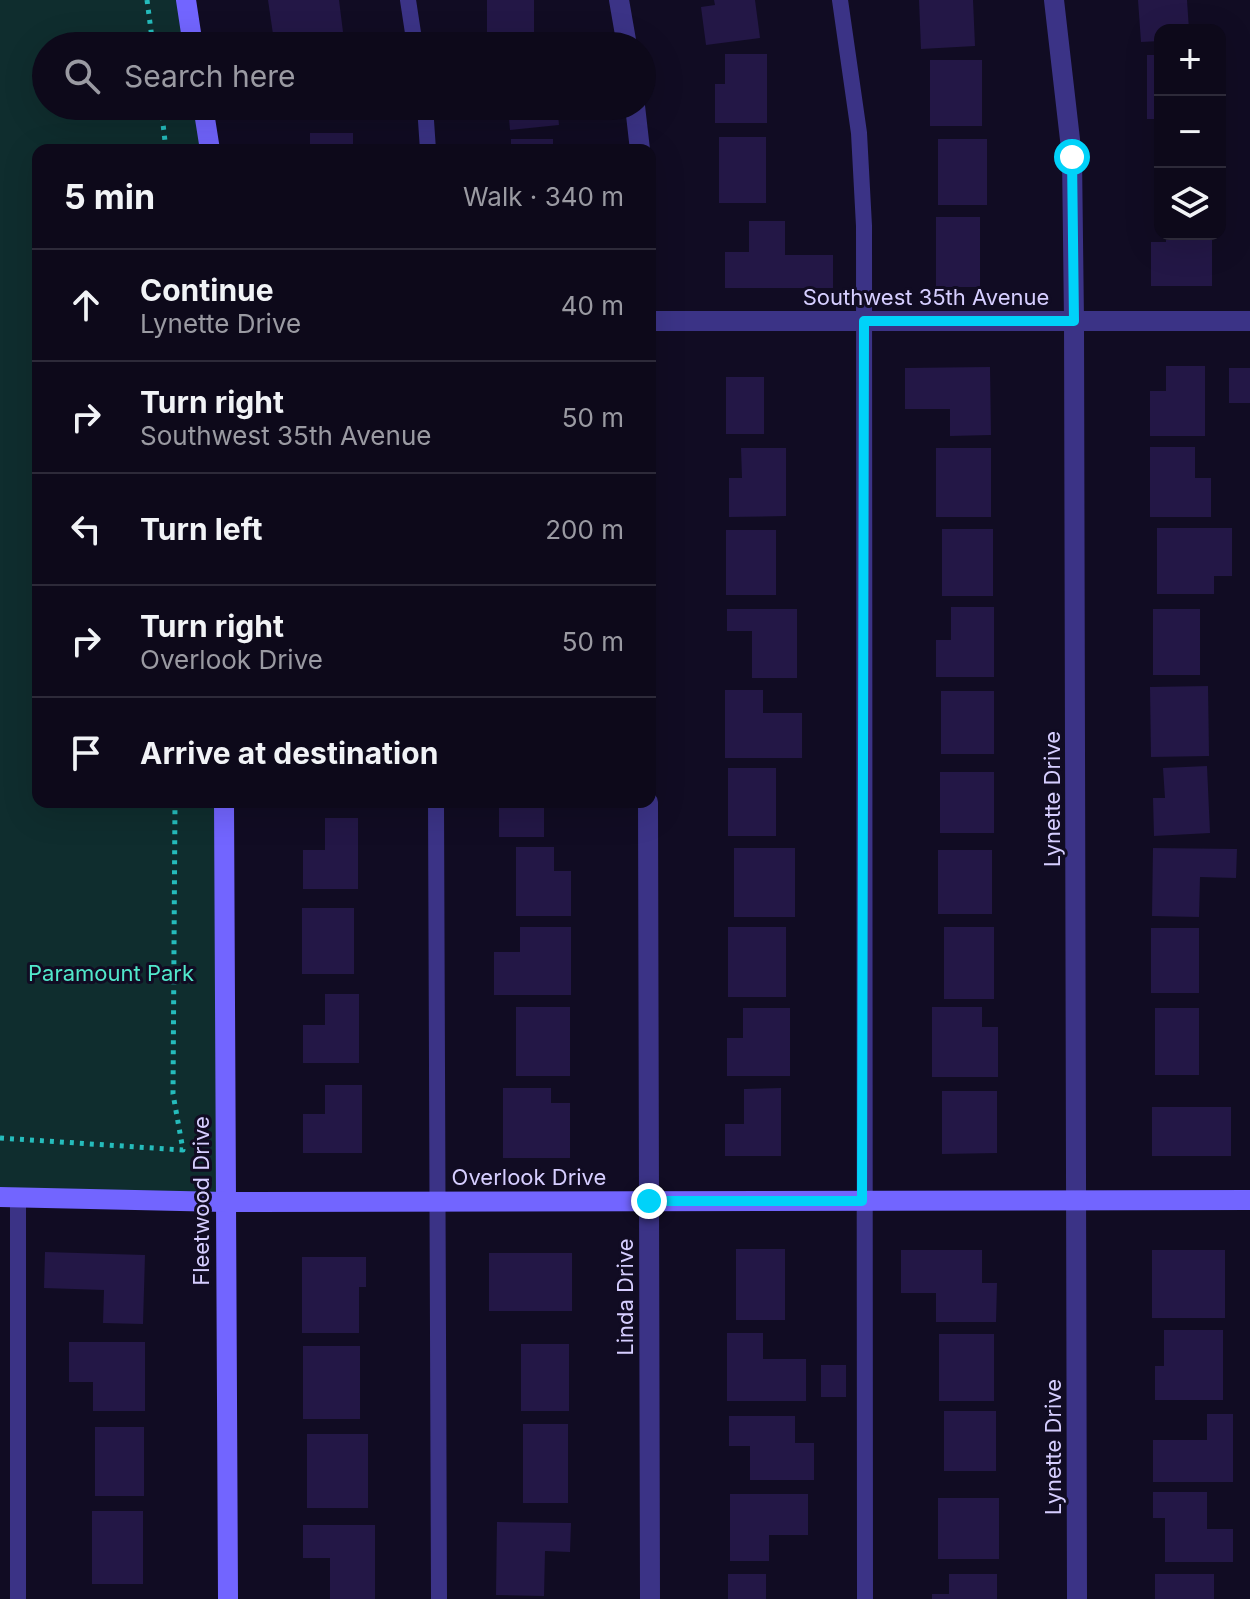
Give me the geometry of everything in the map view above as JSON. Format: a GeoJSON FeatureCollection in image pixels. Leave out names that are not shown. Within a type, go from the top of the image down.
{"type":"FeatureCollection","features":[{"type":"Feature","properties":{"kind":"street"},"geometry":{"type":"LineString","coordinates":[[186,0],[191,32]]}},
{"type":"Feature","properties":{"kind":"street"},"geometry":{"type":"LineString","coordinates":[[619,0],[625,32]]}},
{"type":"Feature","properties":{"kind":"street","name":"Lynette Drive"},"geometry":{"type":"LineString","coordinates":[[1054,0],[1072,157],[1077,1599]]}},
{"type":"Feature","properties":{"kind":"street"},"geometry":{"type":"LineString","coordinates":[[205,120],[209,144]]}},
{"type":"Feature","properties":{"kind":"street"},"geometry":{"type":"LineString","coordinates":[[637,120],[639,144]]}},
{"type":"Feature","properties":{"kind":"street","name":"Southwest 35th Avenue"},"geometry":{"type":"LineString","coordinates":[[656,321],[1250,321]]}},
{"type":"Feature","properties":{"kind":"street","name":"Fleetwood Drive"},"geometry":{"type":"LineString","coordinates":[[224,808],[228,1599]]}},
{"type":"Feature","properties":{"kind":"street","name":"Linda Drive"},"geometry":{"type":"LineString","coordinates":[[648,808],[650,1599]]}},
{"type":"Feature","properties":{"kind":"street","name":"Overlook Drive"},"geometry":{"type":"LineString","coordinates":[[9,1198],[225,1202],[1250,1200]]}},
{"type":"Feature","properties":{"kind":"lane"},"geometry":{"type":"LineString","coordinates":[[408,0],[413,32]]}},
{"type":"Feature","properties":{"kind":"lane"},"geometry":{"type":"LineString","coordinates":[[840,0],[859,133],[864,226],[862,1201],[865,1599]]}},
{"type":"Feature","properties":{"kind":"lane"},"geometry":{"type":"LineString","coordinates":[[426,120],[428,144]]}},
{"type":"Feature","properties":{"kind":"lane"},"geometry":{"type":"LineString","coordinates":[[436,808],[439,1599]]}},
{"type":"Feature","properties":{"kind":"lane"},"geometry":{"type":"LineString","coordinates":[[9,1198],[18,1599]]}},
{"type":"Feature","properties":{"kind":"path"},"geometry":{"type":"LineString","coordinates":[[147,0],[151,32]]}},
{"type":"Feature","properties":{"kind":"path"},"geometry":{"type":"LineString","coordinates":[[163,120],[165,144]]}},
{"type":"Feature","properties":{"kind":"path"},"geometry":{"type":"LineString","coordinates":[[0,1138],[183,1150],[173,1094],[175,808]]}},
{"type":"Feature","properties":{"kind":"green space","name":"Paramount Park"},"geometry":{"type":"Polygon","coordinates":[[[0,0],[184,0],[188,32],[32,32],[32,120],[201,120],[204,144],[32,144],[32,808],[222,808],[225,1202],[0,1187],[0,0]]]}},
{"type":"Feature","properties":{"kind":"building"},"geometry":{"type":"Polygon","coordinates":[[[268,0],[339,0],[343,32],[273,32],[268,0]]]}},
{"type":"Feature","properties":{"kind":"building"},"geometry":{"type":"Polygon","coordinates":[[[487,0],[534,0],[534,32],[487,32],[487,0]]]}},
{"type":"Feature","properties":{"kind":"building"},"geometry":{"type":"Polygon","coordinates":[[[714,0],[755,0],[760,38],[706,45],[701,7],[715,5],[714,0]]]}},
{"type":"Feature","properties":{"kind":"building"},"geometry":{"type":"Polygon","coordinates":[[[919,0],[973,0],[975,46],[921,49],[919,0]]]}},
{"type":"Feature","properties":{"kind":"building"},"geometry":{"type":"Polygon","coordinates":[[[1138,0],[1187,0],[1189,24],[1154,24],[1154,41],[1141,42],[1138,0]]]}},
{"type":"Feature","properties":{"kind":"building"},"geometry":{"type":"Polygon","coordinates":[[[725,54],[767,54],[767,123],[715,123],[715,84],[725,84],[725,54]]]}},
{"type":"Feature","properties":{"kind":"building"},"geometry":{"type":"Polygon","coordinates":[[[1147,55],[1154,55],[1154,119],[1147,119],[1147,55]]]}},
{"type":"Feature","properties":{"kind":"building"},"geometry":{"type":"Polygon","coordinates":[[[930,60],[982,60],[982,126],[930,126],[930,60]]]}},
{"type":"Feature","properties":{"kind":"building"},"geometry":{"type":"Polygon","coordinates":[[[509,120],[558,120],[559,125],[510,130],[509,120]]]}},
{"type":"Feature","properties":{"kind":"building"},"geometry":{"type":"Polygon","coordinates":[[[310,133],[353,133],[353,144],[310,144],[310,133]]]}},
{"type":"Feature","properties":{"kind":"building"},"geometry":{"type":"Polygon","coordinates":[[[719,137],[766,137],[766,203],[719,203],[719,137]]]}},
{"type":"Feature","properties":{"kind":"building"},"geometry":{"type":"Polygon","coordinates":[[[511,139],[553,139],[553,144],[511,144],[511,139]]]}},
{"type":"Feature","properties":{"kind":"building"},"geometry":{"type":"Polygon","coordinates":[[[938,139],[987,139],[987,205],[938,205],[938,139]]]}},
{"type":"Feature","properties":{"kind":"building"},"geometry":{"type":"Polygon","coordinates":[[[936,217],[980,217],[980,287],[936,287],[936,217]]]}},
{"type":"Feature","properties":{"kind":"building"},"geometry":{"type":"Polygon","coordinates":[[[749,221],[785,221],[785,255],[833,255],[833,288],[725,288],[725,252],[749,252],[749,221]]]}},
{"type":"Feature","properties":{"kind":"building"},"geometry":{"type":"Polygon","coordinates":[[[1212,240],[1212,286],[1151,286],[1151,242],[1212,240]]]}},
{"type":"Feature","properties":{"kind":"building"},"geometry":{"type":"Polygon","coordinates":[[[1166,366],[1205,366],[1205,436],[1150,436],[1150,391],[1166,391],[1166,366]]]}},
{"type":"Feature","properties":{"kind":"building"},"geometry":{"type":"Polygon","coordinates":[[[990,367],[991,435],[950,436],[950,409],[905,409],[905,368],[990,367]]]}},
{"type":"Feature","properties":{"kind":"building"},"geometry":{"type":"Polygon","coordinates":[[[1229,368],[1250,368],[1250,403],[1229,403],[1229,368]]]}},
{"type":"Feature","properties":{"kind":"building"},"geometry":{"type":"Polygon","coordinates":[[[726,377],[764,377],[764,434],[726,434],[726,377]]]}},
{"type":"Feature","properties":{"kind":"building"},"geometry":{"type":"Polygon","coordinates":[[[1150,447],[1195,447],[1195,478],[1211,478],[1211,517],[1150,517],[1150,447]]]}},
{"type":"Feature","properties":{"kind":"building"},"geometry":{"type":"Polygon","coordinates":[[[741,448],[786,448],[786,516],[729,517],[729,478],[742,478],[741,448]]]}},
{"type":"Feature","properties":{"kind":"building"},"geometry":{"type":"Polygon","coordinates":[[[936,448],[991,448],[991,517],[936,517],[936,448]]]}},
{"type":"Feature","properties":{"kind":"building"},"geometry":{"type":"Polygon","coordinates":[[[1157,528],[1232,528],[1232,576],[1214,576],[1214,594],[1157,594],[1157,528]]]}},
{"type":"Feature","properties":{"kind":"building"},"geometry":{"type":"Polygon","coordinates":[[[942,529],[993,529],[993,596],[942,596],[942,529]]]}},
{"type":"Feature","properties":{"kind":"building"},"geometry":{"type":"Polygon","coordinates":[[[726,530],[776,530],[776,595],[726,595],[726,530]]]}},
{"type":"Feature","properties":{"kind":"building"},"geometry":{"type":"Polygon","coordinates":[[[951,607],[994,607],[994,677],[936,677],[936,640],[951,640],[951,607]]]}},
{"type":"Feature","properties":{"kind":"building"},"geometry":{"type":"Polygon","coordinates":[[[727,609],[797,609],[797,678],[752,678],[752,631],[727,631],[727,609]]]}},
{"type":"Feature","properties":{"kind":"building"},"geometry":{"type":"Polygon","coordinates":[[[1153,609],[1200,609],[1200,675],[1153,675],[1153,609]]]}},
{"type":"Feature","properties":{"kind":"building"},"geometry":{"type":"Polygon","coordinates":[[[1208,686],[1209,756],[1151,757],[1150,687],[1208,686]]]}},
{"type":"Feature","properties":{"kind":"building"},"geometry":{"type":"Polygon","coordinates":[[[725,690],[763,690],[763,713],[802,713],[802,758],[725,758],[725,690]]]}},
{"type":"Feature","properties":{"kind":"building"},"geometry":{"type":"Polygon","coordinates":[[[941,691],[994,691],[994,754],[941,754],[941,691]]]}},
{"type":"Feature","properties":{"kind":"building"},"geometry":{"type":"Polygon","coordinates":[[[1207,766],[1210,833],[1154,836],[1153,798],[1165,798],[1163,768],[1207,766]]]}},
{"type":"Feature","properties":{"kind":"building"},"geometry":{"type":"Polygon","coordinates":[[[728,768],[776,768],[776,836],[728,836],[728,768]]]}},
{"type":"Feature","properties":{"kind":"building"},"geometry":{"type":"Polygon","coordinates":[[[940,772],[994,772],[994,833],[940,833],[940,772]]]}},
{"type":"Feature","properties":{"kind":"building"},"geometry":{"type":"Polygon","coordinates":[[[499,808],[544,808],[544,837],[499,837],[499,808]]]}},
{"type":"Feature","properties":{"kind":"building"},"geometry":{"type":"Polygon","coordinates":[[[325,818],[358,818],[358,889],[303,889],[303,850],[325,850],[325,818]]]}},
{"type":"Feature","properties":{"kind":"building"},"geometry":{"type":"Polygon","coordinates":[[[516,847],[554,847],[554,871],[571,871],[571,916],[516,916],[516,847]]]}},
{"type":"Feature","properties":{"kind":"building"},"geometry":{"type":"Polygon","coordinates":[[[734,848],[795,848],[795,917],[734,917],[734,848]]]}},
{"type":"Feature","properties":{"kind":"building"},"geometry":{"type":"Polygon","coordinates":[[[1153,848],[1237,849],[1236,878],[1200,877],[1199,917],[1152,916],[1153,848]]]}},
{"type":"Feature","properties":{"kind":"building"},"geometry":{"type":"Polygon","coordinates":[[[938,850],[992,850],[992,914],[938,914],[938,850]]]}},
{"type":"Feature","properties":{"kind":"building"},"geometry":{"type":"Polygon","coordinates":[[[302,908],[354,908],[354,974],[302,974],[302,908]]]}},
{"type":"Feature","properties":{"kind":"building"},"geometry":{"type":"Polygon","coordinates":[[[520,927],[571,927],[571,995],[494,995],[494,952],[520,952],[520,927]]]}},
{"type":"Feature","properties":{"kind":"building"},"geometry":{"type":"Polygon","coordinates":[[[728,927],[786,927],[786,997],[728,997],[728,927]]]}},
{"type":"Feature","properties":{"kind":"building"},"geometry":{"type":"Polygon","coordinates":[[[944,927],[994,927],[994,999],[944,999],[944,927]]]}},
{"type":"Feature","properties":{"kind":"building"},"geometry":{"type":"Polygon","coordinates":[[[1151,928],[1199,928],[1199,993],[1151,993],[1151,928]]]}},
{"type":"Feature","properties":{"kind":"building"},"geometry":{"type":"Polygon","coordinates":[[[325,994],[359,994],[359,1063],[303,1063],[303,1025],[325,1025],[325,994]]]}},
{"type":"Feature","properties":{"kind":"building"},"geometry":{"type":"Polygon","coordinates":[[[516,1007],[570,1007],[570,1076],[516,1076],[516,1007]]]}},
{"type":"Feature","properties":{"kind":"building"},"geometry":{"type":"Polygon","coordinates":[[[932,1007],[982,1007],[982,1027],[998,1027],[998,1077],[932,1077],[932,1007]]]}},
{"type":"Feature","properties":{"kind":"building"},"geometry":{"type":"Polygon","coordinates":[[[743,1008],[790,1008],[790,1076],[727,1076],[727,1038],[743,1038],[743,1008]]]}},
{"type":"Feature","properties":{"kind":"building"},"geometry":{"type":"Polygon","coordinates":[[[1155,1008],[1199,1008],[1199,1075],[1155,1075],[1155,1008]]]}},
{"type":"Feature","properties":{"kind":"building"},"geometry":{"type":"Polygon","coordinates":[[[325,1085],[362,1085],[362,1153],[303,1153],[303,1114],[325,1114],[325,1085]]]}},
{"type":"Feature","properties":{"kind":"building"},"geometry":{"type":"Polygon","coordinates":[[[503,1088],[551,1088],[551,1103],[570,1103],[570,1158],[503,1158],[503,1088]]]}},
{"type":"Feature","properties":{"kind":"building"},"geometry":{"type":"Polygon","coordinates":[[[781,1088],[781,1156],[725,1156],[725,1124],[744,1124],[744,1089],[781,1088]]]}},
{"type":"Feature","properties":{"kind":"building"},"geometry":{"type":"Polygon","coordinates":[[[942,1091],[997,1091],[997,1153],[942,1154],[942,1091]]]}},
{"type":"Feature","properties":{"kind":"building"},"geometry":{"type":"Polygon","coordinates":[[[1152,1107],[1231,1107],[1231,1156],[1152,1156],[1152,1107]]]}},
{"type":"Feature","properties":{"kind":"building"},"geometry":{"type":"Polygon","coordinates":[[[736,1249],[785,1249],[785,1320],[736,1320],[736,1249]]]}},
{"type":"Feature","properties":{"kind":"building"},"geometry":{"type":"Polygon","coordinates":[[[901,1250],[982,1250],[982,1283],[997,1283],[996,1322],[936,1322],[936,1293],[901,1293],[901,1250]]]}},
{"type":"Feature","properties":{"kind":"building"},"geometry":{"type":"Polygon","coordinates":[[[1152,1250],[1225,1250],[1225,1318],[1152,1318],[1152,1250]]]}},
{"type":"Feature","properties":{"kind":"building"},"geometry":{"type":"Polygon","coordinates":[[[45,1252],[145,1255],[143,1324],[103,1323],[104,1290],[44,1288],[45,1252]]]}},
{"type":"Feature","properties":{"kind":"building"},"geometry":{"type":"Polygon","coordinates":[[[489,1253],[572,1253],[572,1311],[489,1311],[489,1253]]]}},
{"type":"Feature","properties":{"kind":"building"},"geometry":{"type":"Polygon","coordinates":[[[302,1257],[366,1257],[366,1287],[359,1287],[359,1333],[302,1333],[302,1257]]]}},
{"type":"Feature","properties":{"kind":"building"},"geometry":{"type":"Polygon","coordinates":[[[1164,1330],[1223,1330],[1223,1400],[1155,1400],[1155,1366],[1164,1366],[1164,1330]]]}},
{"type":"Feature","properties":{"kind":"building"},"geometry":{"type":"Polygon","coordinates":[[[727,1333],[763,1333],[763,1359],[806,1359],[806,1401],[727,1401],[727,1333]]]}},
{"type":"Feature","properties":{"kind":"building"},"geometry":{"type":"Polygon","coordinates":[[[939,1334],[994,1334],[994,1401],[939,1401],[939,1334]]]}},
{"type":"Feature","properties":{"kind":"building"},"geometry":{"type":"Polygon","coordinates":[[[69,1342],[145,1342],[145,1411],[93,1411],[93,1382],[69,1382],[69,1342]]]}},
{"type":"Feature","properties":{"kind":"building"},"geometry":{"type":"Polygon","coordinates":[[[521,1344],[569,1344],[569,1411],[521,1411],[521,1344]]]}},
{"type":"Feature","properties":{"kind":"building"},"geometry":{"type":"Polygon","coordinates":[[[303,1346],[360,1346],[360,1419],[303,1419],[303,1346]]]}},
{"type":"Feature","properties":{"kind":"building"},"geometry":{"type":"Polygon","coordinates":[[[821,1365],[846,1365],[846,1397],[821,1397],[821,1365]]]}},
{"type":"Feature","properties":{"kind":"building"},"geometry":{"type":"Polygon","coordinates":[[[944,1411],[996,1411],[996,1471],[944,1471],[944,1411]]]}},
{"type":"Feature","properties":{"kind":"building"},"geometry":{"type":"Polygon","coordinates":[[[1207,1414],[1233,1414],[1233,1482],[1153,1482],[1153,1440],[1207,1440],[1207,1414]]]}},
{"type":"Feature","properties":{"kind":"building"},"geometry":{"type":"Polygon","coordinates":[[[729,1416],[795,1416],[795,1443],[814,1443],[814,1480],[750,1480],[750,1446],[729,1446],[729,1416]]]}},
{"type":"Feature","properties":{"kind":"building"},"geometry":{"type":"Polygon","coordinates":[[[523,1424],[568,1424],[568,1503],[523,1503],[523,1424]]]}},
{"type":"Feature","properties":{"kind":"building"},"geometry":{"type":"Polygon","coordinates":[[[95,1427],[144,1427],[144,1496],[95,1496],[95,1427]]]}},
{"type":"Feature","properties":{"kind":"building"},"geometry":{"type":"Polygon","coordinates":[[[307,1434],[368,1434],[368,1508],[307,1508],[307,1434]]]}},
{"type":"Feature","properties":{"kind":"building"},"geometry":{"type":"Polygon","coordinates":[[[1153,1492],[1207,1492],[1207,1529],[1233,1529],[1233,1562],[1165,1562],[1165,1518],[1153,1518],[1153,1492]]]}},
{"type":"Feature","properties":{"kind":"building"},"geometry":{"type":"Polygon","coordinates":[[[730,1494],[808,1494],[808,1535],[769,1535],[769,1561],[730,1561],[730,1494]]]}},
{"type":"Feature","properties":{"kind":"building"},"geometry":{"type":"Polygon","coordinates":[[[938,1498],[999,1498],[999,1559],[938,1559],[938,1498]]]}},
{"type":"Feature","properties":{"kind":"building"},"geometry":{"type":"Polygon","coordinates":[[[92,1511],[143,1511],[143,1584],[92,1584],[92,1511]]]}},
{"type":"Feature","properties":{"kind":"building"},"geometry":{"type":"Polygon","coordinates":[[[497,1522],[571,1523],[570,1552],[545,1551],[544,1596],[496,1595],[497,1522]]]}},
{"type":"Feature","properties":{"kind":"building"},"geometry":{"type":"Polygon","coordinates":[[[303,1525],[375,1525],[375,1599],[330,1599],[330,1558],[303,1558],[303,1525]]]}},
{"type":"Feature","properties":{"kind":"building"},"geometry":{"type":"Polygon","coordinates":[[[728,1574],[766,1574],[766,1599],[728,1599],[728,1574]]]}},
{"type":"Feature","properties":{"kind":"building"},"geometry":{"type":"Polygon","coordinates":[[[949,1574],[997,1574],[997,1599],[932,1599],[932,1594],[949,1594],[949,1574]]]}},
{"type":"Feature","properties":{"kind":"building"},"geometry":{"type":"Polygon","coordinates":[[[1155,1574],[1214,1574],[1214,1599],[1155,1599],[1155,1574]]]}},
{"type":"Feature","properties":{"kind":"route"},"geometry":{"type":"LineString","coordinates":[[649,1201],[862,1201],[864,321],[1074,321],[1072,157]]}}]}
